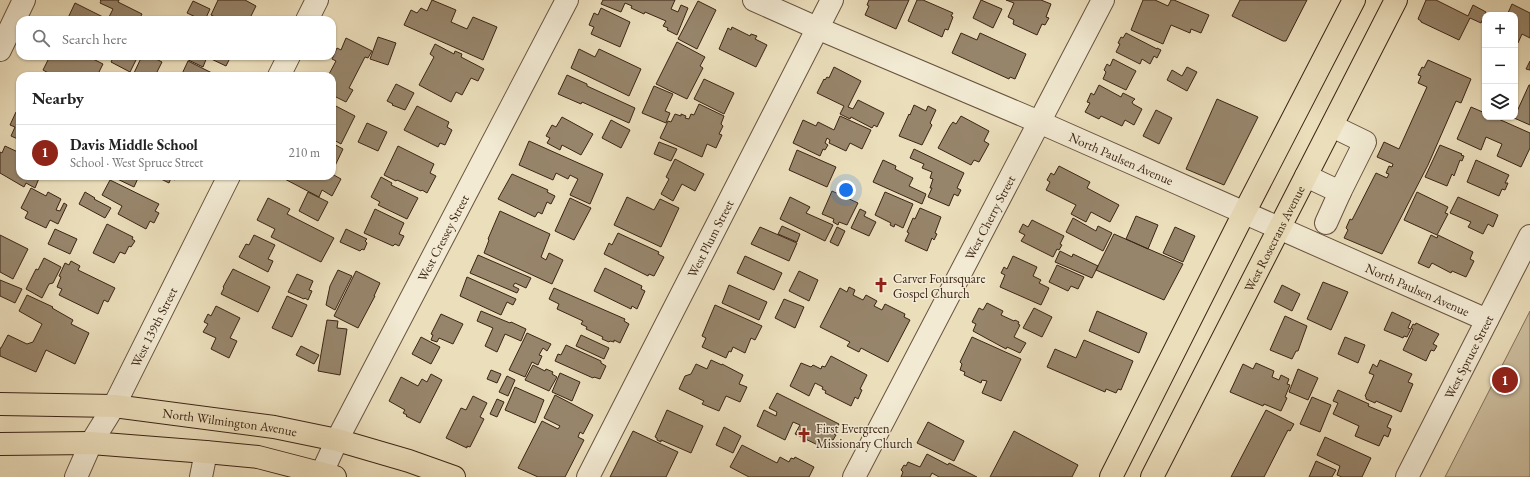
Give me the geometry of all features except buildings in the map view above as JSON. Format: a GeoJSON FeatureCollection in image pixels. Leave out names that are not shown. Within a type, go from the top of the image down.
{"type":"FeatureCollection","features":[{"type":"Feature","properties":{"kind":"main road"},"geometry":{"type":"LineString","coordinates":[[1111,477],[1244,213],[1354,0]]}},
{"type":"Feature","properties":{"kind":"main road","name":"West Rosecrans Avenue"},"geometry":{"type":"LineString","coordinates":[[1152,477],[1396,0]]}},
{"type":"Feature","properties":{"kind":"main road","name":"North Wilmington Avenue"},"geometry":{"type":"LineString","coordinates":[[0,404],[114,406],[274,427],[336,440],[409,461],[454,477]]}},
{"type":"Feature","properties":{"kind":"main road"},"geometry":{"type":"LineString","coordinates":[[0,444],[91,443],[258,457],[326,476]]}},
{"type":"Feature","properties":{"kind":"street"},"geometry":{"type":"LineString","coordinates":[[16,16],[24,0]]}},
{"type":"Feature","properties":{"kind":"street"},"geometry":{"type":"LineString","coordinates":[[309,16],[317,0]]}},
{"type":"Feature","properties":{"kind":"street","name":"West Cressey Street"},"geometry":{"type":"LineString","coordinates":[[326,476],[336,440],[567,0]]}},
{"type":"Feature","properties":{"kind":"street","name":"North Paulsen Avenue"},"geometry":{"type":"LineString","coordinates":[[754,0],[1039,122],[1487,320]]}},
{"type":"Feature","properties":{"kind":"street","name":"West Plum Street"},"geometry":{"type":"LineString","coordinates":[[588,477],[832,0]]}},
{"type":"Feature","properties":{"kind":"street","name":"West Cherry Street"},"geometry":{"type":"LineString","coordinates":[[854,477],[1103,0]]}},
{"type":"Feature","properties":{"kind":"street"},"geometry":{"type":"LineString","coordinates":[[0,50],[16,17]]}},
{"type":"Feature","properties":{"kind":"street"},"geometry":{"type":"LineString","coordinates":[[281,72],[287,60]]}},
{"type":"Feature","properties":{"kind":"street"},"geometry":{"type":"LineString","coordinates":[[1326,223],[1365,142],[1332,126]]}},
{"type":"Feature","properties":{"kind":"street"},"geometry":{"type":"LineString","coordinates":[[1306,176],[1340,192]]}},
{"type":"Feature","properties":{"kind":"street","name":"West 139th Street"},"geometry":{"type":"LineString","coordinates":[[76,477],[91,443],[114,406],[227,180]]}},
{"type":"Feature","properties":{"kind":"street","name":"West Spruce Street"},"geometry":{"type":"LineString","coordinates":[[1407,477],[1530,236]]}},
{"type":"Feature","properties":{"kind":"street"},"geometry":{"type":"LineString","coordinates":[[201,477],[206,452]]}},
{"type":"Feature","properties":{"kind":"shaded area"},"geometry":{"type":"Polygon","coordinates":[[[1530,311],[1530,477],[1445,477],[1530,311]]]}},
{"type":"Feature","properties":{"kind":"place","name":"Carver Foursquare Gospel Church"},"geometry":{"type":"Point","coordinates":[881,285]}},
{"type":"Feature","properties":{"kind":"place","name":"Davis Middle School"},"geometry":{"type":"Point","coordinates":[1505,380]}},
{"type":"Feature","properties":{"kind":"place","name":"First Evergreen Missionary Church"},"geometry":{"type":"Point","coordinates":[804,435]}}]}
